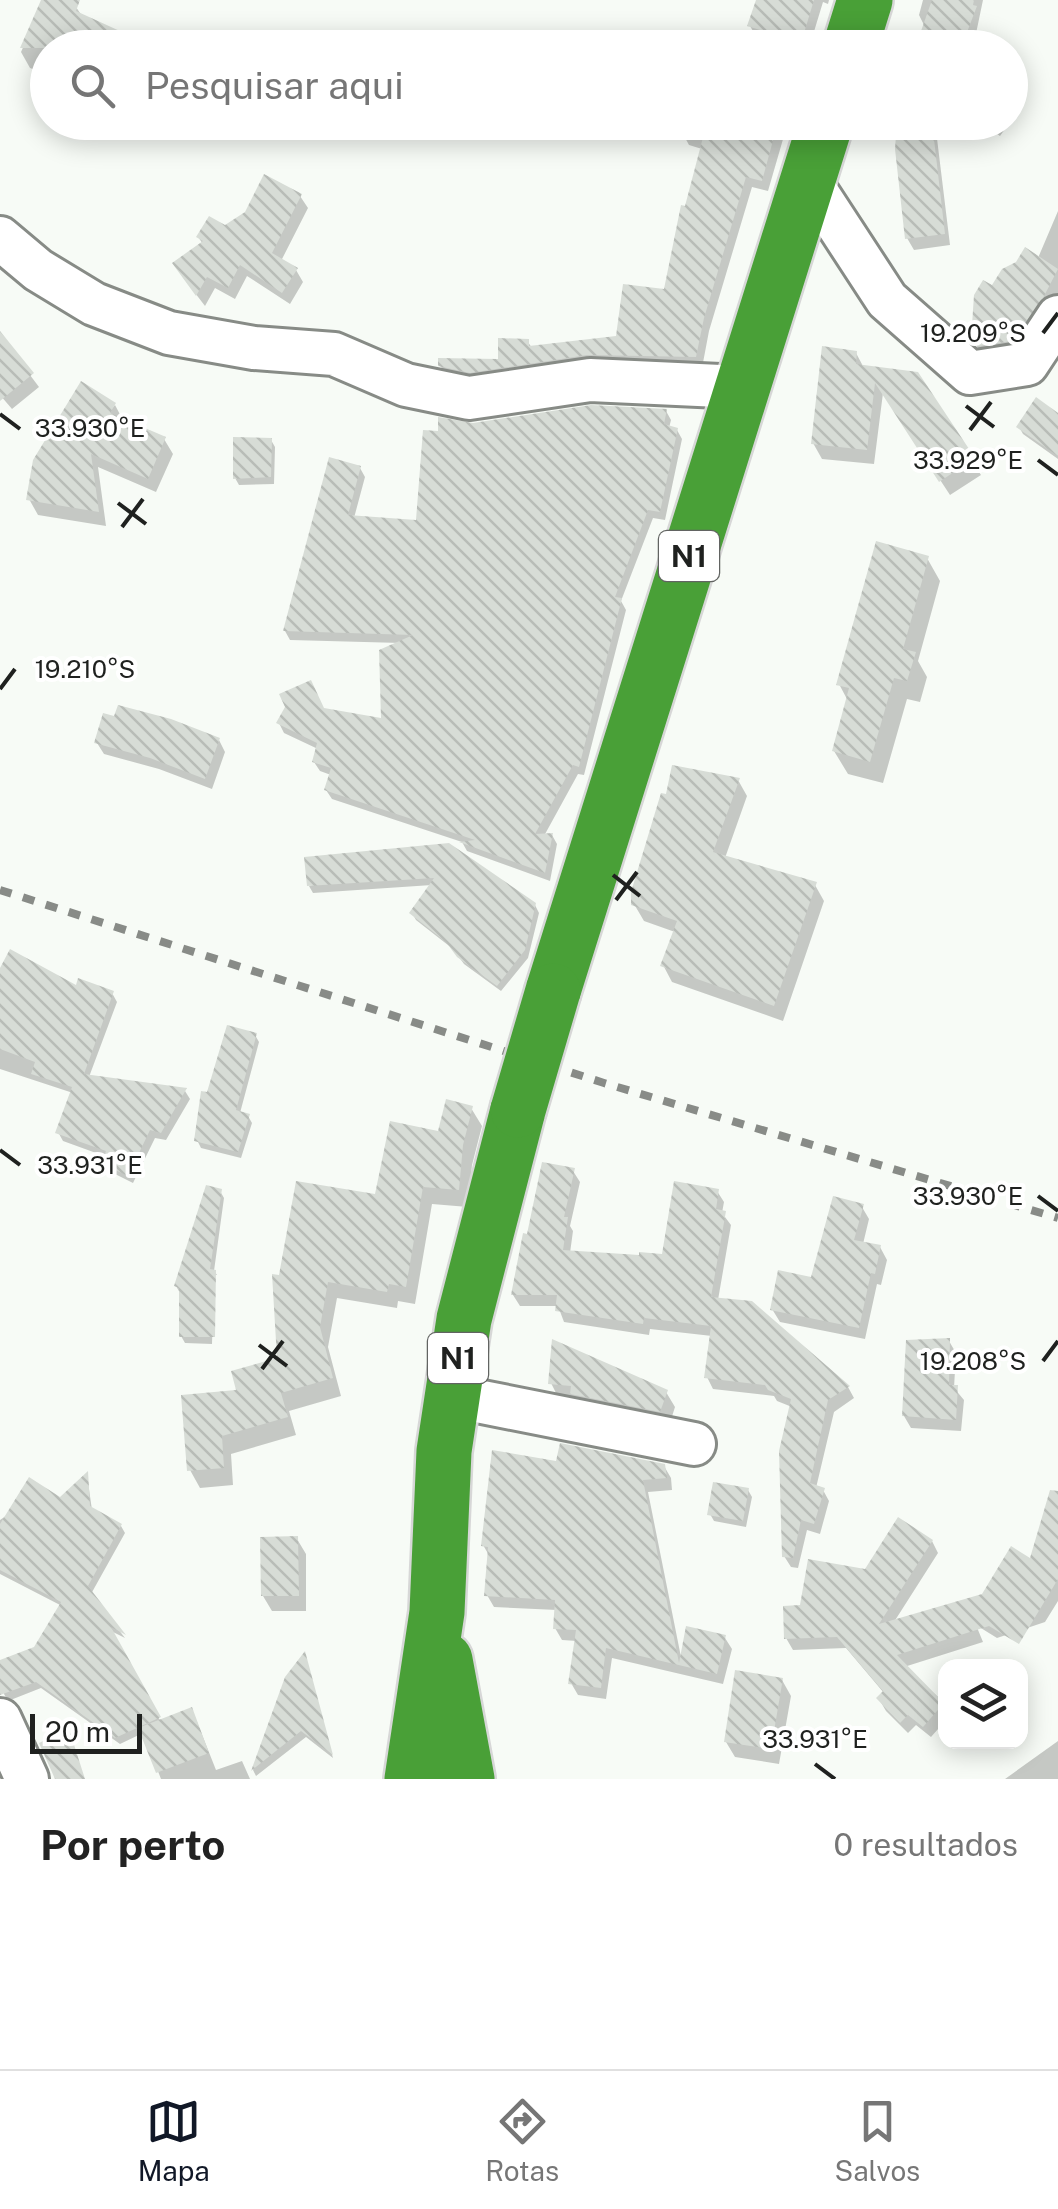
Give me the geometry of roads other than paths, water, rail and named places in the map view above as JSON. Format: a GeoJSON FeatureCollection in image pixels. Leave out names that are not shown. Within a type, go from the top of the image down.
{"type":"FeatureCollection","features":[{"type":"Feature","properties":{"kind":"highway"},"geometry":{"type":"LineString","coordinates":[[856,30],[865,0]]}},
{"type":"Feature","properties":{"kind":"highway","name":"N1"},"geometry":{"type":"LineString","coordinates":[[448,1779],[437,1612],[444,1452],[464,1319],[553,991],[820,140]]}},
{"type":"Feature","properties":{"kind":"highway"},"geometry":{"type":"LineString","coordinates":[[412,1779],[437,1612]]}},
{"type":"Feature","properties":{"kind":"highway"},"geometry":{"type":"LineString","coordinates":[[437,1612],[466,1779]]}},
{"type":"Feature","properties":{"kind":"street"},"geometry":{"type":"LineString","coordinates":[[808,179],[886,300],[970,373],[1026,364],[1058,317]]}},
{"type":"Feature","properties":{"kind":"street"},"geometry":{"type":"LineString","coordinates":[[0,238],[38,270],[94,304],[169,333],[254,348],[334,354],[406,385],[469,398],[590,380],[742,388]]}},
{"type":"Feature","properties":{"kind":"street"},"geometry":{"type":"LineString","coordinates":[[452,1396],[694,1444]]}},
{"type":"Feature","properties":{"kind":"street"},"geometry":{"type":"LineString","coordinates":[[0,1720],[27,1779]]}},
{"type":"Feature","properties":{"kind":"railway"},"geometry":{"type":"LineString","coordinates":[[0,890],[604,1083],[1058,1218]]}}]}
